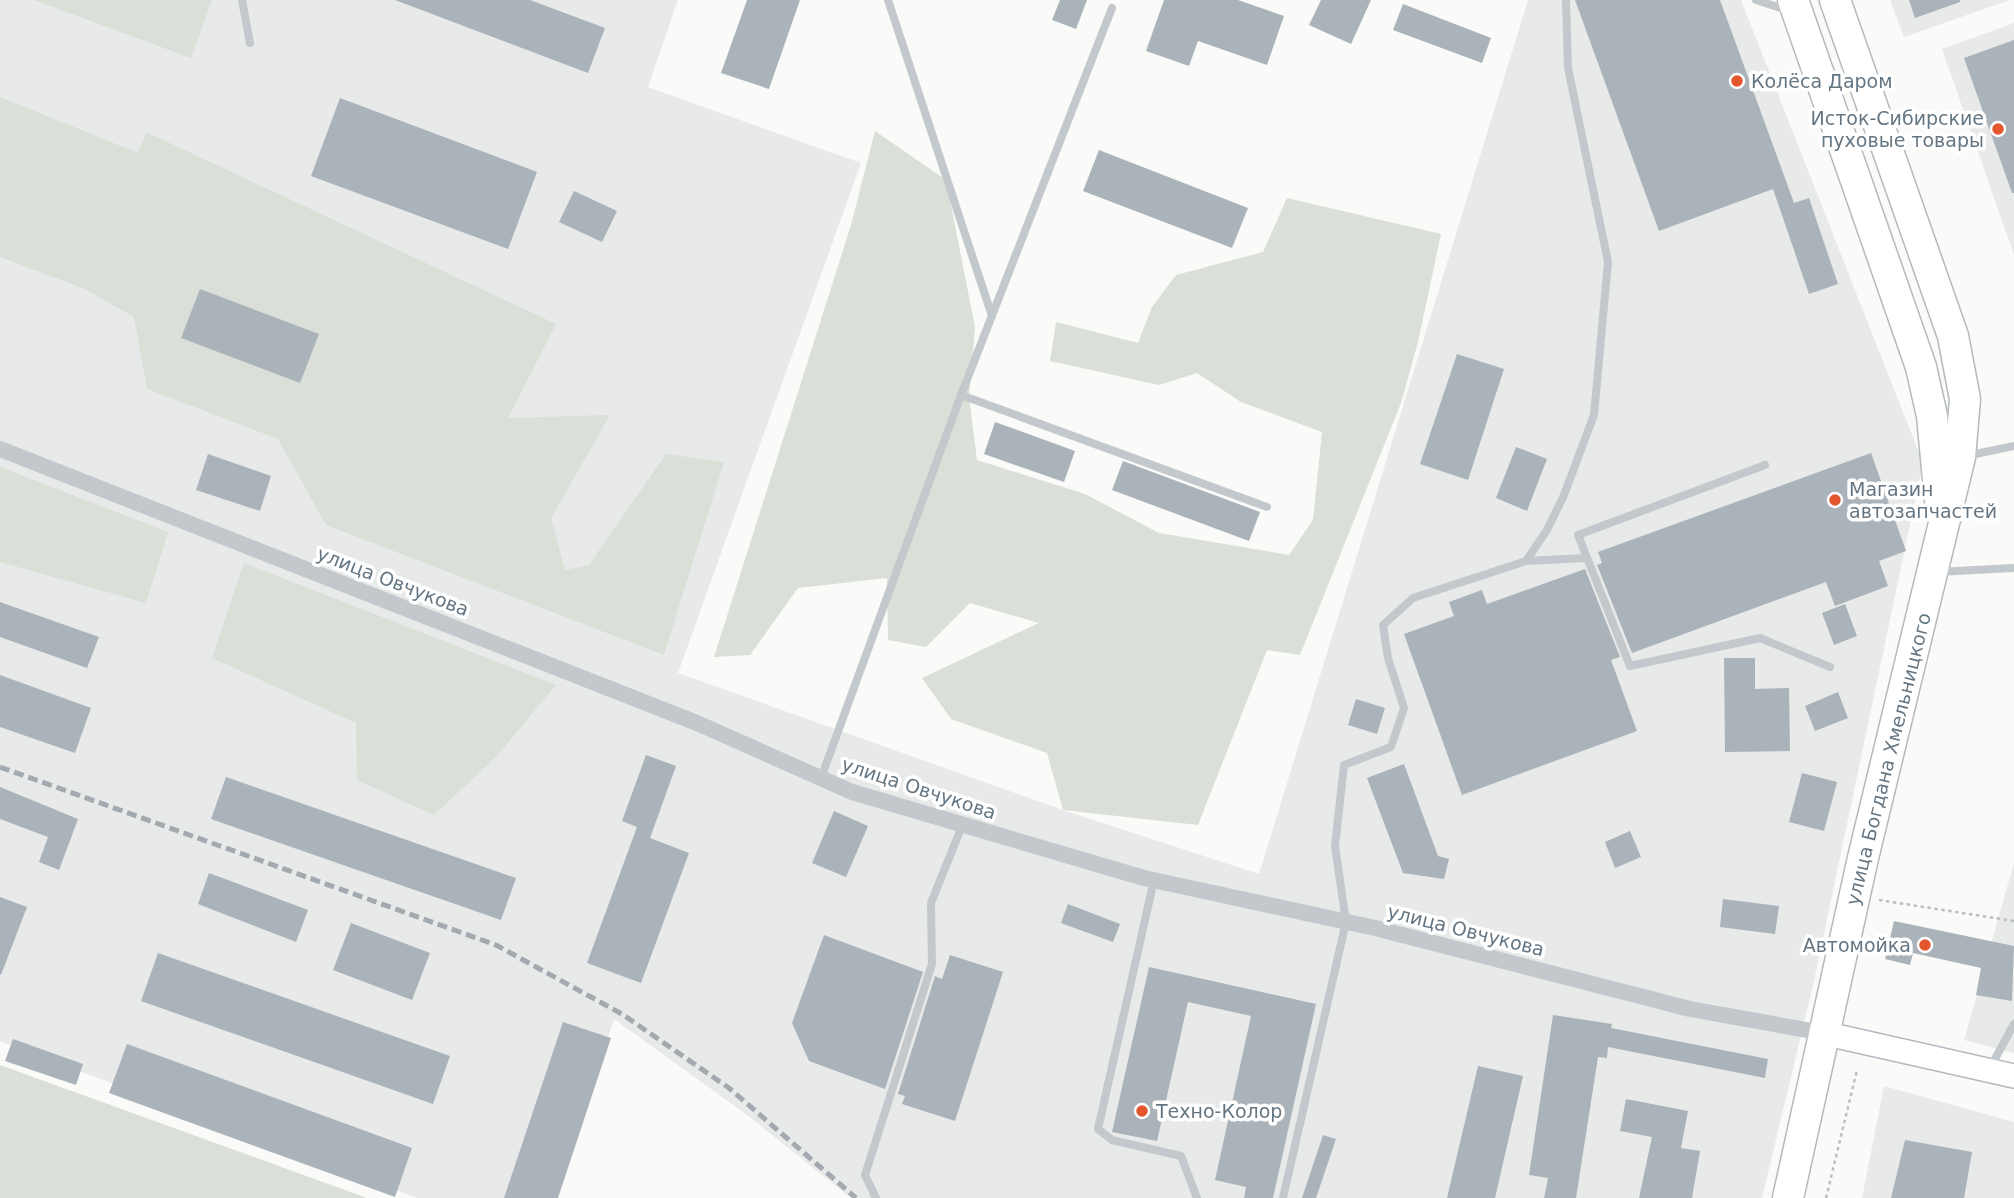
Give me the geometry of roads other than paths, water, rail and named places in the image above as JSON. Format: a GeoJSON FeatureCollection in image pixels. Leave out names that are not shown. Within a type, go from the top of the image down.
{"type":"FeatureCollection","features":[{"type":"Feature","properties":{"kind":"highway","name":"улица Богдана Хмельницкого"},"geometry":{"type":"LineString","coordinates":[[1788,1198],[1855,896],[1935,572],[1942,526],[1960,457],[1965,399],[1953,335],[1835,0]]}},
{"type":"Feature","properties":{"kind":"highway","name":"улица Богдана Хмельницкого"},"geometry":{"type":"LineString","coordinates":[[1795,7],[1924,379],[1938,459],[1942,526]]}},
{"type":"Feature","properties":{"kind":"highway"},"geometry":{"type":"LineString","coordinates":[[1867,213],[1905,199]]}},
{"type":"Feature","properties":{"kind":"street","name":"улица Овчукова"},"geometry":{"type":"LineString","coordinates":[[0,449],[697,723],[852,792],[1154,880],[1346,922],[1690,1009],[1823,1033]]}},
{"type":"Feature","properties":{"kind":"street"},"geometry":{"type":"LineString","coordinates":[[1823,1033],[2014,1076]]}},
{"type":"Feature","properties":{"kind":"lane"},"geometry":{"type":"LineString","coordinates":[[242,0],[250,43]]}},
{"type":"Feature","properties":{"kind":"lane"},"geometry":{"type":"LineString","coordinates":[[888,0],[992,316]]}},
{"type":"Feature","properties":{"kind":"lane"},"geometry":{"type":"LineString","coordinates":[[1526,561],[1547,530],[1564,495],[1594,415],[1608,262],[1568,68],[1566,0]]}},
{"type":"Feature","properties":{"kind":"lane"},"geometry":{"type":"LineString","coordinates":[[1756,0],[1795,7]]}},
{"type":"Feature","properties":{"kind":"lane"},"geometry":{"type":"LineString","coordinates":[[821,778],[961,395],[1112,8]]}},
{"type":"Feature","properties":{"kind":"lane"},"geometry":{"type":"LineString","coordinates":[[961,395],[1267,507]]}},
{"type":"Feature","properties":{"kind":"lane"},"geometry":{"type":"LineString","coordinates":[[1960,457],[2014,446]]}},
{"type":"Feature","properties":{"kind":"lane"},"geometry":{"type":"LineString","coordinates":[[1765,465],[1578,535],[1630,666],[1760,638],[1830,667]]}},
{"type":"Feature","properties":{"kind":"lane"},"geometry":{"type":"LineString","coordinates":[[1283,1198],[1346,922],[1335,846],[1344,765],[1391,747],[1404,708],[1388,658],[1383,625],[1413,598],[1526,561],[1586,558]]}},
{"type":"Feature","properties":{"kind":"lane"},"geometry":{"type":"LineString","coordinates":[[1935,572],[2014,568]]}},
{"type":"Feature","properties":{"kind":"lane"},"geometry":{"type":"LineString","coordinates":[[876,1198],[865,1175],[932,964],[931,904],[962,825]]}},
{"type":"Feature","properties":{"kind":"lane"},"geometry":{"type":"LineString","coordinates":[[1154,880],[1098,1129],[1112,1140],[1181,1156],[1197,1198]]}},
{"type":"Feature","properties":{"kind":"lane"},"geometry":{"type":"LineString","coordinates":[[1989,1071],[2014,1024]]}},
{"type":"Feature","properties":{"kind":"railway"},"geometry":{"type":"LineString","coordinates":[[0,767],[496,945],[622,1014],[729,1088],[856,1198]]}},
{"type":"Feature","properties":{"kind":"place","name":"Колёса Даром"},"geometry":{"type":"Point","coordinates":[1737,81]}},
{"type":"Feature","properties":{"kind":"place","name":"Исток-Сибирские пуховые товары"},"geometry":{"type":"Point","coordinates":[1998,129]}},
{"type":"Feature","properties":{"kind":"place","name":"Магазин автозапчастей"},"geometry":{"type":"Point","coordinates":[1835,500]}},
{"type":"Feature","properties":{"kind":"place","name":"Автомойка"},"geometry":{"type":"Point","coordinates":[1925,945]}},
{"type":"Feature","properties":{"kind":"place","name":"Техно-Колор"},"geometry":{"type":"Point","coordinates":[1142,1111]}}]}
